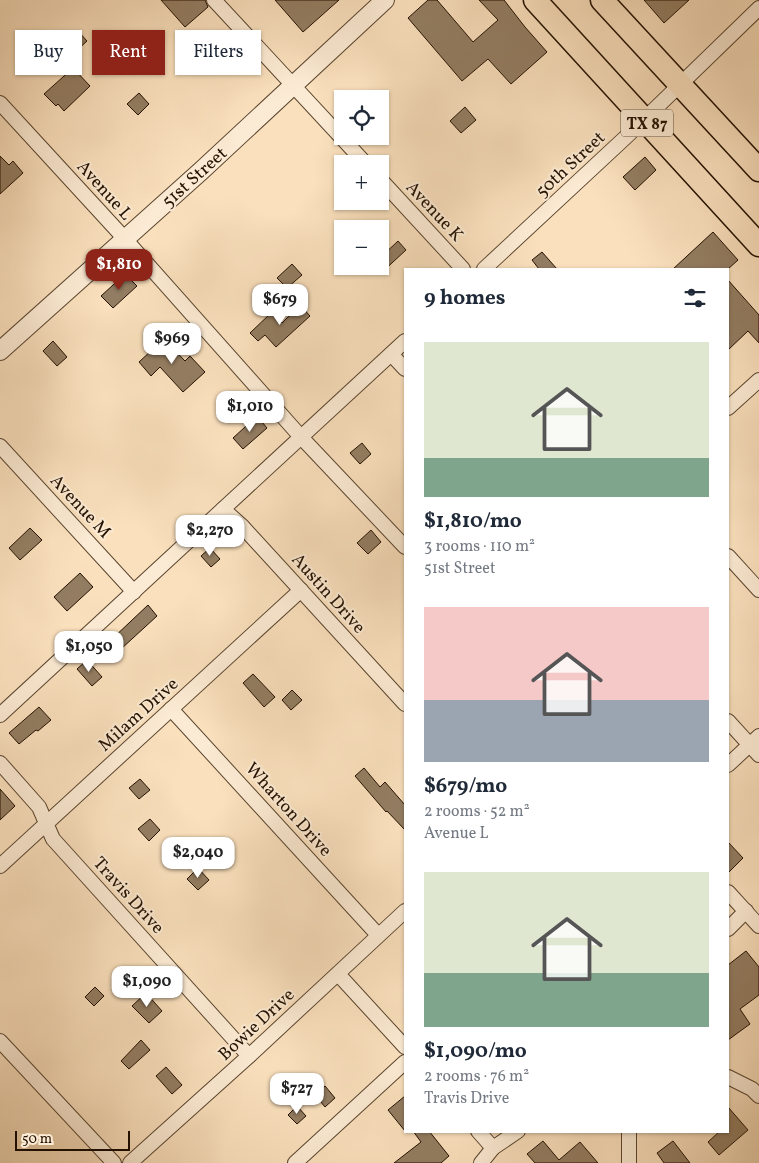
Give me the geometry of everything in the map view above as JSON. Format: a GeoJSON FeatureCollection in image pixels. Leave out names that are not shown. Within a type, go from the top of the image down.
{"type":"FeatureCollection","features":[{"type":"Feature","properties":{"kind":"main road","name":"TX 87"},"geometry":{"type":"LineString","coordinates":[[535,0],[759,245]]}},
{"type":"Feature","properties":{"kind":"main road","name":"TX 87"},"geometry":{"type":"LineString","coordinates":[[602,0],[759,170]]}},
{"type":"Feature","properties":{"kind":"street"},"geometry":{"type":"LineString","coordinates":[[214,0],[358,155]]}},
{"type":"Feature","properties":{"kind":"street","name":"51st Street"},"geometry":{"type":"LineString","coordinates":[[0,351],[294,85],[385,0]]}},
{"type":"Feature","properties":{"kind":"street","name":"50th Street"},"geometry":{"type":"LineString","coordinates":[[485,268],[644,120],[759,8]]}},
{"type":"Feature","properties":{"kind":"street","name":"Avenue L"},"geometry":{"type":"LineString","coordinates":[[0,103],[125,239],[301,437],[404,546]]}},
{"type":"Feature","properties":{"kind":"street","name":"Avenue K"},"geometry":{"type":"LineString","coordinates":[[389,188],[462,268]]}},
{"type":"Feature","properties":{"kind":"street"},"geometry":{"type":"LineString","coordinates":[[0,715],[404,342]]}},
{"type":"Feature","properties":{"kind":"street"},"geometry":{"type":"LineString","coordinates":[[391,354],[404,368]]}},
{"type":"Feature","properties":{"kind":"street"},"geometry":{"type":"LineString","coordinates":[[729,407],[759,380]]}},
{"type":"Feature","properties":{"kind":"street","name":"Avenue M"},"geometry":{"type":"LineString","coordinates":[[0,446],[134,592]]}},
{"type":"Feature","properties":{"kind":"street","name":"Austin Drive"},"geometry":{"type":"LineString","coordinates":[[223,509],[242,526],[404,702]]}},
{"type":"Feature","properties":{"kind":"street"},"geometry":{"type":"LineString","coordinates":[[729,557],[759,590]]}},
{"type":"Feature","properties":{"kind":"street","name":"Milam Drive"},"geometry":{"type":"LineString","coordinates":[[0,866],[301,590]]}},
{"type":"Feature","properties":{"kind":"street","name":"Wharton Drive"},"geometry":{"type":"LineString","coordinates":[[171,709],[378,935]]}},
{"type":"Feature","properties":{"kind":"street"},"geometry":{"type":"LineString","coordinates":[[729,722],[754,740],[759,755]]}},
{"type":"Feature","properties":{"kind":"street"},"geometry":{"type":"LineString","coordinates":[[729,764],[754,740]]}},
{"type":"Feature","properties":{"kind":"street","name":"Travis Drive"},"geometry":{"type":"LineString","coordinates":[[0,763],[39,807],[53,839],[249,1056]]}},
{"type":"Feature","properties":{"kind":"street"},"geometry":{"type":"LineString","coordinates":[[729,893],[759,926]]}},
{"type":"Feature","properties":{"kind":"street"},"geometry":{"type":"LineString","coordinates":[[729,928],[746,911]]}},
{"type":"Feature","properties":{"kind":"street","name":"Bowie Drive"},"geometry":{"type":"LineString","coordinates":[[130,1163],[249,1056],[404,912]]}},
{"type":"Feature","properties":{"kind":"street"},"geometry":{"type":"LineString","coordinates":[[338,974],[404,1046]]}},
{"type":"Feature","properties":{"kind":"street"},"geometry":{"type":"LineString","coordinates":[[0,1041],[114,1163]]}},
{"type":"Feature","properties":{"kind":"street"},"geometry":{"type":"LineString","coordinates":[[295,1163],[404,1063]]}},
{"type":"Feature","properties":{"kind":"street"},"geometry":{"type":"LineString","coordinates":[[729,1077],[752,1089],[759,1096]]}},
{"type":"Feature","properties":{"kind":"street"},"geometry":{"type":"LineString","coordinates":[[480,1133],[493,1148]]}},
{"type":"Feature","properties":{"kind":"street"},"geometry":{"type":"LineString","coordinates":[[480,1163],[493,1148],[515,1133]]}},
{"type":"Feature","properties":{"kind":"street"},"geometry":{"type":"LineString","coordinates":[[629,1133],[629,1163]]}},
{"type":"Feature","properties":{"kind":"building"},"geometry":{"type":"Polygon","coordinates":[[[161,0],[205,0],[208,7],[185,27],[161,0]]]}},
{"type":"Feature","properties":{"kind":"building"},"geometry":{"type":"Polygon","coordinates":[[[275,0],[339,0],[303,32],[275,0]]]}},
{"type":"Feature","properties":{"kind":"building"},"geometry":{"type":"Polygon","coordinates":[[[428,0],[437,0],[473,42],[498,20],[479,0],[504,0],[547,52],[511,84],[488,59],[462,81],[408,18],[428,0]]]}},
{"type":"Feature","properties":{"kind":"building"},"geometry":{"type":"Polygon","coordinates":[[[644,0],[689,0],[664,23],[644,0]]]}},
{"type":"Feature","properties":{"kind":"building"},"geometry":{"type":"Polygon","coordinates":[[[82,36],[87,41],[82,46],[82,36]]]}},
{"type":"Feature","properties":{"kind":"building"},"geometry":{"type":"Polygon","coordinates":[[[65,75],[80,75],[90,86],[64,111],[44,94],[65,75]]]}},
{"type":"Feature","properties":{"kind":"building"},"geometry":{"type":"Polygon","coordinates":[[[139,93],[149,104],[138,115],[127,104],[139,93]]]}},
{"type":"Feature","properties":{"kind":"building"},"geometry":{"type":"Polygon","coordinates":[[[465,107],[476,120],[461,133],[450,121],[465,107]]]}},
{"type":"Feature","properties":{"kind":"building"},"geometry":{"type":"Polygon","coordinates":[[[0,156],[9,165],[13,161],[23,173],[0,194],[0,156]]]}},
{"type":"Feature","properties":{"kind":"building"},"geometry":{"type":"Polygon","coordinates":[[[645,157],[656,170],[635,190],[623,177],[645,157]]]}},
{"type":"Feature","properties":{"kind":"building"},"geometry":{"type":"Polygon","coordinates":[[[713,232],[738,260],[729,268],[674,268],[713,232]]]}},
{"type":"Feature","properties":{"kind":"building"},"geometry":{"type":"Polygon","coordinates":[[[398,241],[406,250],[389,266],[389,250],[398,241]]]}},
{"type":"Feature","properties":{"kind":"building"},"geometry":{"type":"Polygon","coordinates":[[[542,252],[556,268],[538,268],[532,260],[542,252]]]}},
{"type":"Feature","properties":{"kind":"building"},"geometry":{"type":"Polygon","coordinates":[[[292,264],[302,275],[287,288],[277,278],[292,264]]]}},
{"type":"Feature","properties":{"kind":"building"},"geometry":{"type":"Polygon","coordinates":[[[125,274],[137,286],[113,308],[101,296],[125,274]]]}},
{"type":"Feature","properties":{"kind":"building"},"geometry":{"type":"Polygon","coordinates":[[[729,281],[759,315],[759,343],[748,331],[729,349],[729,281]]]}},
{"type":"Feature","properties":{"kind":"building"},"geometry":{"type":"Polygon","coordinates":[[[300,305],[310,316],[276,347],[265,335],[258,341],[250,333],[272,312],[282,323],[300,305]]]}},
{"type":"Feature","properties":{"kind":"building"},"geometry":{"type":"Polygon","coordinates":[[[164,339],[185,361],[190,356],[205,372],[183,392],[160,367],[151,376],[139,362],[164,339]]]}},
{"type":"Feature","properties":{"kind":"building"},"geometry":{"type":"Polygon","coordinates":[[[53,341],[67,357],[57,366],[43,351],[53,341]]]}},
{"type":"Feature","properties":{"kind":"building"},"geometry":{"type":"Polygon","coordinates":[[[257,416],[267,428],[243,449],[233,438],[257,416]]]}},
{"type":"Feature","properties":{"kind":"building"},"geometry":{"type":"Polygon","coordinates":[[[362,443],[371,454],[360,464],[350,453],[362,443]]]}},
{"type":"Feature","properties":{"kind":"building"},"geometry":{"type":"Polygon","coordinates":[[[30,528],[42,540],[20,560],[9,548],[30,528]]]}},
{"type":"Feature","properties":{"kind":"building"},"geometry":{"type":"Polygon","coordinates":[[[371,530],[381,542],[368,554],[357,543],[371,530]]]}},
{"type":"Feature","properties":{"kind":"building"},"geometry":{"type":"Polygon","coordinates":[[[210,548],[220,559],[211,567],[201,556],[210,548]]]}},
{"type":"Feature","properties":{"kind":"building"},"geometry":{"type":"Polygon","coordinates":[[[80,573],[93,587],[67,611],[54,597],[80,573]]]}},
{"type":"Feature","properties":{"kind":"building"},"geometry":{"type":"Polygon","coordinates":[[[148,605],[157,616],[121,649],[112,639],[148,605]]]}},
{"type":"Feature","properties":{"kind":"building"},"geometry":{"type":"Polygon","coordinates":[[[87,660],[102,677],[92,686],[77,669],[87,660]]]}},
{"type":"Feature","properties":{"kind":"building"},"geometry":{"type":"Polygon","coordinates":[[[253,674],[275,697],[264,707],[243,683],[253,674]]]}},
{"type":"Feature","properties":{"kind":"building"},"geometry":{"type":"Polygon","coordinates":[[[292,690],[302,700],[291,710],[282,700],[292,690]]]}},
{"type":"Feature","properties":{"kind":"building"},"geometry":{"type":"Polygon","coordinates":[[[39,707],[51,720],[19,744],[9,733],[39,707]]]}},
{"type":"Feature","properties":{"kind":"building"},"geometry":{"type":"Polygon","coordinates":[[[364,768],[380,787],[385,782],[404,804],[404,829],[386,812],[355,776],[364,768]]]}},
{"type":"Feature","properties":{"kind":"building"},"geometry":{"type":"Polygon","coordinates":[[[140,779],[150,790],[139,799],[129,788],[140,779]]]}},
{"type":"Feature","properties":{"kind":"building"},"geometry":{"type":"Polygon","coordinates":[[[0,789],[15,806],[0,820],[0,789]]]}},
{"type":"Feature","properties":{"kind":"building"},"geometry":{"type":"Polygon","coordinates":[[[150,819],[160,830],[149,841],[138,829],[150,819]]]}},
{"type":"Feature","properties":{"kind":"building"},"geometry":{"type":"Polygon","coordinates":[[[729,843],[743,858],[729,872],[729,843]]]}},
{"type":"Feature","properties":{"kind":"building"},"geometry":{"type":"Polygon","coordinates":[[[198,868],[209,880],[198,890],[187,879],[198,868]]]}},
{"type":"Feature","properties":{"kind":"building"},"geometry":{"type":"Polygon","coordinates":[[[746,951],[759,967],[759,995],[740,1009],[750,1024],[729,1039],[729,964],[746,951]]]}},
{"type":"Feature","properties":{"kind":"building"},"geometry":{"type":"Polygon","coordinates":[[[95,987],[104,996],[94,1006],[85,997],[95,987]]]}},
{"type":"Feature","properties":{"kind":"building"},"geometry":{"type":"Polygon","coordinates":[[[146,993],[162,1011],[149,1023],[132,1006],[146,993]]]}},
{"type":"Feature","properties":{"kind":"building"},"geometry":{"type":"Polygon","coordinates":[[[141,1040],[150,1050],[129,1069],[121,1061],[141,1040]]]}},
{"type":"Feature","properties":{"kind":"building"},"geometry":{"type":"Polygon","coordinates":[[[166,1067],[182,1085],[172,1094],[156,1076],[166,1067]]]}},
{"type":"Feature","properties":{"kind":"building"},"geometry":{"type":"Polygon","coordinates":[[[325,1086],[335,1098],[325,1107],[315,1095],[325,1086]]]}},
{"type":"Feature","properties":{"kind":"building"},"geometry":{"type":"Polygon","coordinates":[[[404,1097],[404,1130],[388,1110],[404,1097]]]}},
{"type":"Feature","properties":{"kind":"building"},"geometry":{"type":"Polygon","coordinates":[[[297,1106],[306,1116],[297,1124],[288,1115],[297,1106]]]}},
{"type":"Feature","properties":{"kind":"building"},"geometry":{"type":"Polygon","coordinates":[[[729,1108],[748,1130],[719,1155],[708,1142],[718,1133],[729,1133],[729,1108]]]}},
{"type":"Feature","properties":{"kind":"building"},"geometry":{"type":"Polygon","coordinates":[[[414,1133],[431,1133],[449,1156],[441,1163],[394,1163],[421,1142],[414,1133]]]}},
{"type":"Feature","properties":{"kind":"building"},"geometry":{"type":"Polygon","coordinates":[[[543,1141],[559,1160],[580,1142],[598,1163],[535,1163],[527,1154],[543,1141]]]}},
{"type":"Feature","properties":{"kind":"building"},"geometry":{"type":"Polygon","coordinates":[[[673,1141],[690,1163],[664,1163],[657,1153],[673,1141]]]}}]}
